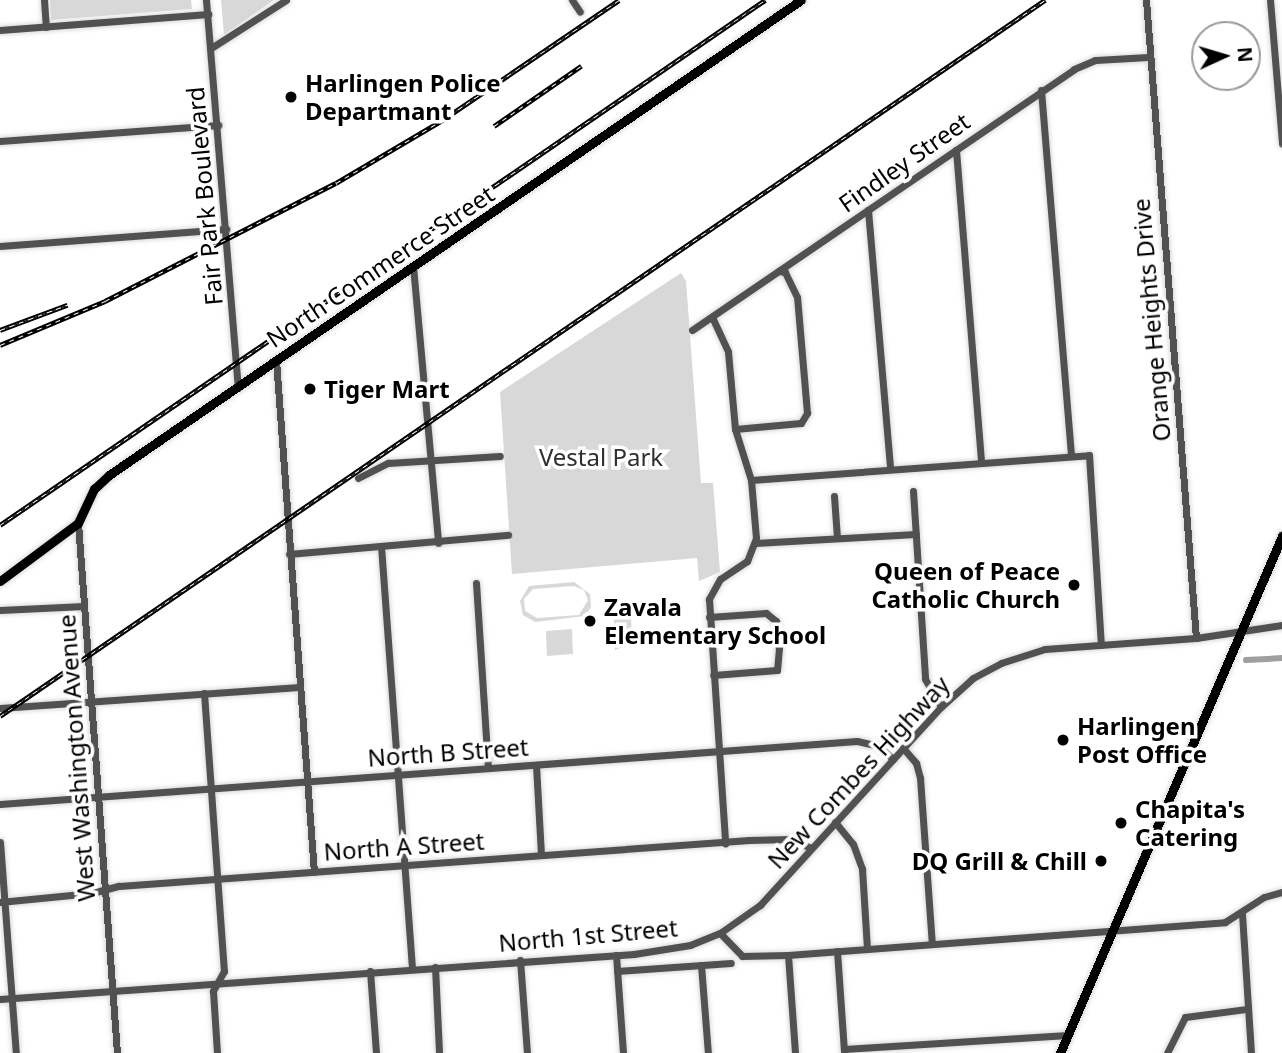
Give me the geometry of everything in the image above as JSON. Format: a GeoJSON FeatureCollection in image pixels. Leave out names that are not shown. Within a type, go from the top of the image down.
{"type":"FeatureCollection","features":[{"type":"Feature","properties":{"kind":"main road","name":"North Commerce Street"},"geometry":{"type":"LineString","coordinates":[[0,581],[78,523],[94,489],[109,475],[801,0]]}},
{"type":"Feature","properties":{"kind":"main road"},"geometry":{"type":"LineString","coordinates":[[1060,1053],[1282,536]]}},
{"type":"Feature","properties":{"kind":"street"},"geometry":{"type":"LineString","coordinates":[[44,0],[46,27]]}},
{"type":"Feature","properties":{"kind":"street","name":"Fair Park Boulevard"},"geometry":{"type":"LineString","coordinates":[[206,0],[237,388]]}},
{"type":"Feature","properties":{"kind":"street"},"geometry":{"type":"LineString","coordinates":[[211,48],[286,0]]}},
{"type":"Feature","properties":{"kind":"street"},"geometry":{"type":"LineString","coordinates":[[572,0],[580,12]]}},
{"type":"Feature","properties":{"kind":"street","name":"Orange Heights Drive"},"geometry":{"type":"LineString","coordinates":[[1146,0],[1196,638]]}},
{"type":"Feature","properties":{"kind":"street"},"geometry":{"type":"LineString","coordinates":[[1270,0],[1282,143]]}},
{"type":"Feature","properties":{"kind":"street"},"geometry":{"type":"LineString","coordinates":[[0,30],[208,14]]}},
{"type":"Feature","properties":{"kind":"street","name":"Findley Street"},"geometry":{"type":"LineString","coordinates":[[692,330],[1041,90],[1095,60],[1149,57]]}},
{"type":"Feature","properties":{"kind":"street"},"geometry":{"type":"LineString","coordinates":[[1041,90],[1072,455]]}},
{"type":"Feature","properties":{"kind":"street"},"geometry":{"type":"LineString","coordinates":[[0,141],[218,125]]}},
{"type":"Feature","properties":{"kind":"street"},"geometry":{"type":"LineString","coordinates":[[956,150],[981,461]]}},
{"type":"Feature","properties":{"kind":"street"},"geometry":{"type":"LineString","coordinates":[[868,210],[890,467]]}},
{"type":"Feature","properties":{"kind":"street"},"geometry":{"type":"LineString","coordinates":[[0,246],[226,229]]}},
{"type":"Feature","properties":{"kind":"street"},"geometry":{"type":"LineString","coordinates":[[413,266],[438,543]]}},
{"type":"Feature","properties":{"kind":"street"},"geometry":{"type":"LineString","coordinates":[[735,429],[801,423],[807,413],[797,297],[785,272],[779,271]]}},
{"type":"Feature","properties":{"kind":"street"},"geometry":{"type":"LineString","coordinates":[[712,317],[728,352],[735,429],[751,480],[755,543],[741,569],[725,575],[713,587],[709,617],[725,843]]}},
{"type":"Feature","properties":{"kind":"street"},"geometry":{"type":"LineString","coordinates":[[276,360],[314,872]]}},
{"type":"Feature","properties":{"kind":"street"},"geometry":{"type":"LineString","coordinates":[[751,480],[890,467],[1089,455],[1101,645]]}},
{"type":"Feature","properties":{"kind":"street"},"geometry":{"type":"LineString","coordinates":[[358,478],[388,463],[500,456]]}},
{"type":"Feature","properties":{"kind":"street"},"geometry":{"type":"LineString","coordinates":[[913,491],[925,679],[941,707]]}},
{"type":"Feature","properties":{"kind":"street"},"geometry":{"type":"LineString","coordinates":[[834,496],[837,538]]}},
{"type":"Feature","properties":{"kind":"street","name":"West Washington Avenue"},"geometry":{"type":"LineString","coordinates":[[78,523],[117,1053]]}},
{"type":"Feature","properties":{"kind":"street"},"geometry":{"type":"LineString","coordinates":[[755,543],[916,534]]}},
{"type":"Feature","properties":{"kind":"street"},"geometry":{"type":"LineString","coordinates":[[289,554],[508,535]]}},
{"type":"Feature","properties":{"kind":"street"},"geometry":{"type":"LineString","coordinates":[[381,546],[412,968]]}},
{"type":"Feature","properties":{"kind":"street"},"geometry":{"type":"LineString","coordinates":[[476,583],[488,768]]}},
{"type":"Feature","properties":{"kind":"street"},"geometry":{"type":"LineString","coordinates":[[0,610],[84,606]]}},
{"type":"Feature","properties":{"kind":"street"},"geometry":{"type":"LineString","coordinates":[[709,617],[757,613],[774,617],[779,648],[777,670],[713,675]]}},
{"type":"Feature","properties":{"kind":"street","name":"New Combes Highway"},"geometry":{"type":"LineString","coordinates":[[720,933],[760,905],[941,707],[973,678],[1006,660],[1045,649],[1196,638],[1282,625]]}},
{"type":"Feature","properties":{"kind":"street"},"geometry":{"type":"LineString","coordinates":[[0,708],[299,687]]}},
{"type":"Feature","properties":{"kind":"street"},"geometry":{"type":"LineString","coordinates":[[204,693],[225,971],[213,997],[217,1053]]}},
{"type":"Feature","properties":{"kind":"street","name":"North B Street"},"geometry":{"type":"LineString","coordinates":[[0,804],[857,741],[878,746],[893,759]]}},
{"type":"Feature","properties":{"kind":"street"},"geometry":{"type":"LineString","coordinates":[[903,748],[916,764],[920,778],[932,944]]}},
{"type":"Feature","properties":{"kind":"street"},"geometry":{"type":"LineString","coordinates":[[536,765],[541,855]]}},
{"type":"Feature","properties":{"kind":"street"},"geometry":{"type":"LineString","coordinates":[[835,822],[853,844],[862,869],[867,949]]}},
{"type":"Feature","properties":{"kind":"street","name":"North A Street"},"geometry":{"type":"LineString","coordinates":[[2,902],[218,879],[541,855],[790,839],[811,848]]}},
{"type":"Feature","properties":{"kind":"street"},"geometry":{"type":"LineString","coordinates":[[0,842],[2,902],[16,1053]]}},
{"type":"Feature","properties":{"kind":"street"},"geometry":{"type":"LineString","coordinates":[[720,933],[742,956],[788,955],[1225,922],[1242,914],[1258,900],[1282,892]]}},
{"type":"Feature","properties":{"kind":"street"},"geometry":{"type":"LineString","coordinates":[[1242,914],[1251,1053]]}},
{"type":"Feature","properties":{"kind":"street","name":"North 1st Street"},"geometry":{"type":"LineString","coordinates":[[0,999],[616,955],[690,945],[720,933]]}},
{"type":"Feature","properties":{"kind":"street"},"geometry":{"type":"LineString","coordinates":[[837,951],[844,1051],[1068,1035]]}},
{"type":"Feature","properties":{"kind":"street"},"geometry":{"type":"LineString","coordinates":[[616,955],[623,1053]]}},
{"type":"Feature","properties":{"kind":"street"},"geometry":{"type":"LineString","coordinates":[[788,955],[795,1053]]}},
{"type":"Feature","properties":{"kind":"street"},"geometry":{"type":"LineString","coordinates":[[520,960],[527,1053]]}},
{"type":"Feature","properties":{"kind":"street"},"geometry":{"type":"LineString","coordinates":[[617,971],[731,963]]}},
{"type":"Feature","properties":{"kind":"street"},"geometry":{"type":"LineString","coordinates":[[701,965],[708,1053]]}},
{"type":"Feature","properties":{"kind":"street"},"geometry":{"type":"LineString","coordinates":[[435,967],[439,1053]]}},
{"type":"Feature","properties":{"kind":"street"},"geometry":{"type":"LineString","coordinates":[[370,971],[376,1053]]}},
{"type":"Feature","properties":{"kind":"street"},"geometry":{"type":"LineString","coordinates":[[1167,1053],[1185,1017],[1247,1009]]}},
{"type":"Feature","properties":{"kind":"green space"},"geometry":{"type":"Polygon","coordinates":[[[50,0],[191,0],[192,9],[51,20],[50,0]]]}},
{"type":"Feature","properties":{"kind":"green space"},"geometry":{"type":"Polygon","coordinates":[[[221,0],[274,0],[224,35],[221,0]]]}},
{"type":"Feature","properties":{"kind":"green space","name":"Vestal Park"},"geometry":{"type":"Polygon","coordinates":[[[681,273],[686,281],[701,483],[713,483],[720,572],[699,581],[697,558],[512,574],[500,392],[681,273]]]}},
{"type":"Feature","properties":{"kind":"green space"},"geometry":{"type":"Polygon","coordinates":[[[574,582],[590,594],[591,607],[585,616],[535,622],[523,615],[520,601],[529,586],[574,582]],[[574,586],[533,589],[524,599],[525,611],[537,618],[579,615],[588,600],[584,590],[574,586]]]}},
{"type":"Feature","properties":{"kind":"green space"},"geometry":{"type":"Polygon","coordinates":[[[631,617],[632,643],[615,650],[614,619],[631,617]]]}},
{"type":"Feature","properties":{"kind":"green space"},"geometry":{"type":"Polygon","coordinates":[[[572,629],[573,654],[547,656],[546,631],[572,629]]]}},
{"type":"Feature","properties":{"kind":"waterway"},"geometry":{"type":"LineString","coordinates":[[1246,660],[1282,658]]}},
{"type":"Feature","properties":{"kind":"railway"},"geometry":{"type":"LineString","coordinates":[[0,345],[105,301],[336,183],[441,121],[619,0]]}},
{"type":"Feature","properties":{"kind":"railway"},"geometry":{"type":"LineString","coordinates":[[0,525],[765,0]]}},
{"type":"Feature","properties":{"kind":"railway"},"geometry":{"type":"LineString","coordinates":[[0,716],[1045,0]]}},
{"type":"Feature","properties":{"kind":"railway"},"geometry":{"type":"LineString","coordinates":[[494,126],[581,66]]}},
{"type":"Feature","properties":{"kind":"railway"},"geometry":{"type":"LineString","coordinates":[[0,330],[67,305]]}},
{"type":"Feature","properties":{"kind":"place","name":"Harlingen Police Departmant"},"geometry":{"type":"Point","coordinates":[291,97]}},
{"type":"Feature","properties":{"kind":"place","name":"Tiger Mart"},"geometry":{"type":"Point","coordinates":[310,389]}},
{"type":"Feature","properties":{"kind":"place","name":"Queen of Peace Catholic Church"},"geometry":{"type":"Point","coordinates":[1074,585]}},
{"type":"Feature","properties":{"kind":"place","name":"Zavala Elementary School"},"geometry":{"type":"Point","coordinates":[590,621]}},
{"type":"Feature","properties":{"kind":"place","name":"Harlingen Post Office"},"geometry":{"type":"Point","coordinates":[1063,740]}},
{"type":"Feature","properties":{"kind":"place","name":"Chapita's Catering"},"geometry":{"type":"Point","coordinates":[1121,823]}},
{"type":"Feature","properties":{"kind":"place","name":"DQ Grill & Chill"},"geometry":{"type":"Point","coordinates":[1101,861]}}]}
